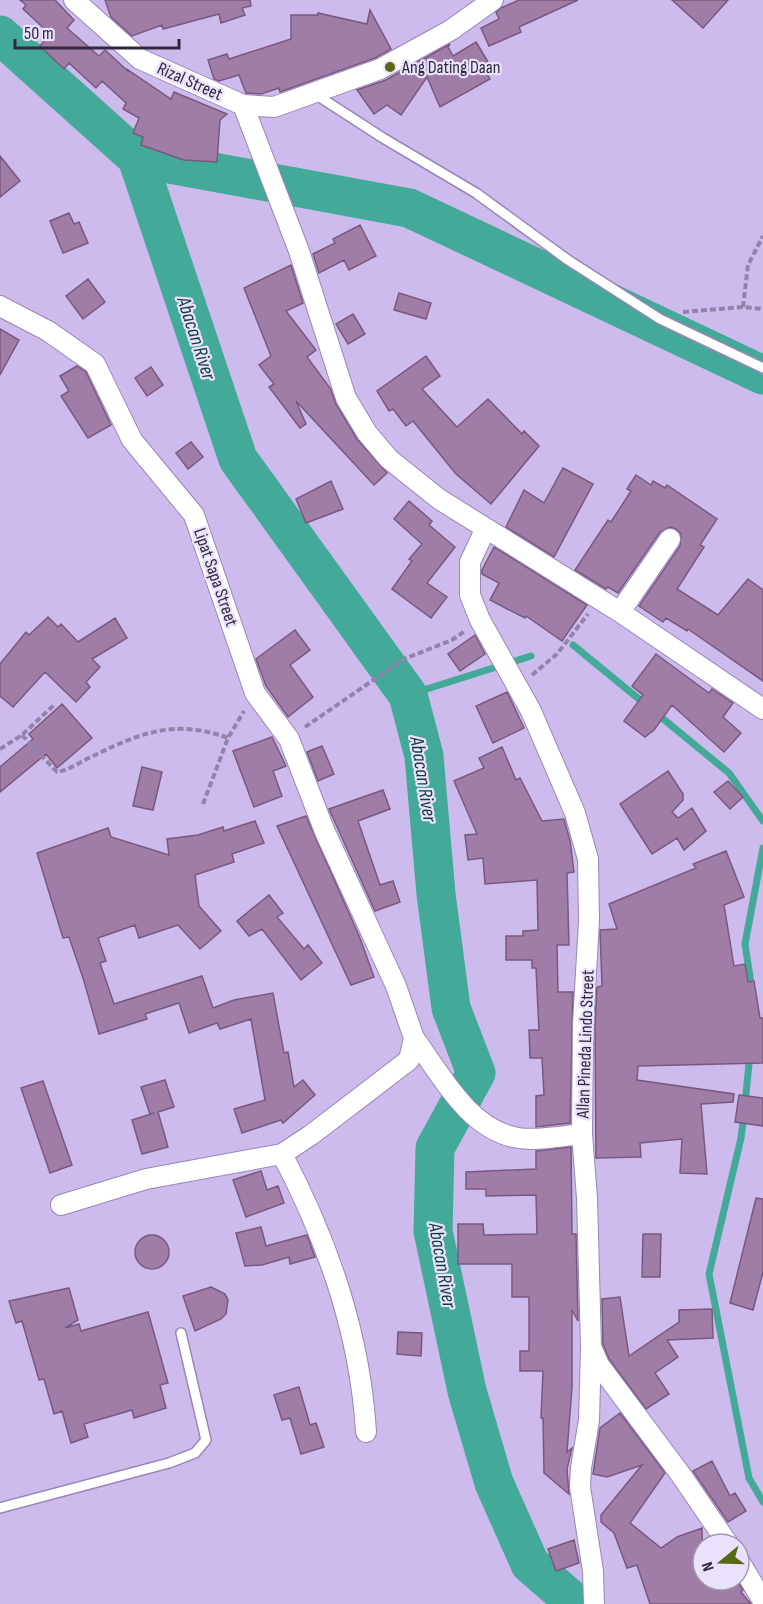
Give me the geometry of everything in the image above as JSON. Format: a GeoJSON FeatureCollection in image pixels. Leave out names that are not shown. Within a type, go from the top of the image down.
{"type":"FeatureCollection","features":[{"type":"Feature","properties":{"kind":"street","name":"Rizal Street"},"geometry":{"type":"LineString","coordinates":[[74,0],[140,59],[245,111]]}},
{"type":"Feature","properties":{"kind":"street"},"geometry":{"type":"LineString","coordinates":[[493,0],[451,30],[380,69],[274,107],[245,111],[299,251],[346,398],[367,433],[390,459],[439,500],[620,612],[763,709]]}},
{"type":"Feature","properties":{"kind":"street","name":"Lipat Sapa Street"},"geometry":{"type":"LineString","coordinates":[[0,306],[48,331],[95,364],[132,440],[194,515],[255,693],[294,735],[325,832],[396,986],[414,1038],[470,1112],[509,1136],[521,1138],[582,1134]]}},
{"type":"Feature","properties":{"kind":"street","name":"Allan Pineda Lindo Street"},"geometry":{"type":"LineString","coordinates":[[485,530],[470,562],[470,595],[480,620],[519,686],[575,813],[588,859],[589,921],[582,1024],[582,1134],[591,1347],[589,1420],[580,1468],[580,1487],[594,1595]]}},
{"type":"Feature","properties":{"kind":"street"},"geometry":{"type":"LineString","coordinates":[[620,612],[669,539]]}},
{"type":"Feature","properties":{"kind":"street"},"geometry":{"type":"LineString","coordinates":[[61,1205],[146,1179],[282,1154],[311,1135],[409,1060],[414,1038]]}},
{"type":"Feature","properties":{"kind":"street"},"geometry":{"type":"LineString","coordinates":[[282,1154],[302,1193],[339,1284],[353,1334],[362,1379],[366,1432]]}},
{"type":"Feature","properties":{"kind":"street"},"geometry":{"type":"LineString","coordinates":[[591,1347],[599,1365],[681,1475],[720,1532]]}},
{"type":"Feature","properties":{"kind":"street"},"geometry":{"type":"LineString","coordinates":[[751,1581],[763,1601]]}},
{"type":"Feature","properties":{"kind":"lane"},"geometry":{"type":"LineString","coordinates":[[313,93],[476,193],[568,260],[660,319],[763,369]]}},
{"type":"Feature","properties":{"kind":"lane"},"geometry":{"type":"LineString","coordinates":[[0,1508],[195,1453],[206,1440],[181,1333]]}},
{"type":"Feature","properties":{"kind":"path"},"geometry":{"type":"LineString","coordinates":[[743,307],[748,265],[763,236]]}},
{"type":"Feature","properties":{"kind":"path"},"geometry":{"type":"LineString","coordinates":[[660,319],[672,313],[743,307],[763,309]]}},
{"type":"Feature","properties":{"kind":"path"},"geometry":{"type":"LineString","coordinates":[[519,686],[557,654],[599,600]]}},
{"type":"Feature","properties":{"kind":"path"},"geometry":{"type":"LineString","coordinates":[[294,735],[404,659],[452,640],[480,620]]}},
{"type":"Feature","properties":{"kind":"path"},"geometry":{"type":"LineString","coordinates":[[203,804],[228,738],[255,693]]}},
{"type":"Feature","properties":{"kind":"path"},"geometry":{"type":"LineString","coordinates":[[0,749],[22,735],[55,704]]}},
{"type":"Feature","properties":{"kind":"path"},"geometry":{"type":"LineString","coordinates":[[22,735],[57,772],[125,740],[157,731],[192,728],[228,738]]}},
{"type":"Feature","properties":{"kind":"building"},"geometry":{"type":"Polygon","coordinates":[[[20,0],[55,0],[74,20],[67,28],[99,56],[105,50],[129,72],[128,70],[171,99],[174,92],[227,114],[220,120],[217,162],[184,160],[141,145],[143,137],[133,133],[139,118],[123,109],[126,103],[102,81],[96,88],[69,63],[64,69],[40,46],[50,34],[23,9],[26,5],[20,0]]]}},
{"type":"Feature","properties":{"kind":"building"},"geometry":{"type":"Polygon","coordinates":[[[105,0],[250,0],[251,6],[242,8],[245,15],[221,23],[219,14],[163,29],[162,25],[132,36],[111,17],[105,0]]]}},
{"type":"Feature","properties":{"kind":"building"},"geometry":{"type":"Polygon","coordinates":[[[519,0],[578,0],[519,27],[521,32],[489,46],[481,28],[499,19],[496,12],[501,8],[519,0]]]}},
{"type":"Feature","properties":{"kind":"building"},"geometry":{"type":"Polygon","coordinates":[[[672,0],[728,0],[703,28],[672,0]]]}},
{"type":"Feature","properties":{"kind":"building"},"geometry":{"type":"Polygon","coordinates":[[[370,10],[391,49],[375,58],[280,92],[279,88],[261,94],[246,93],[239,75],[219,81],[214,79],[208,60],[227,54],[229,59],[291,39],[291,15],[318,15],[318,13],[367,24],[370,10]]]}},
{"type":"Feature","properties":{"kind":"building"},"geometry":{"type":"Polygon","coordinates":[[[476,42],[488,62],[482,65],[490,79],[440,107],[427,77],[401,115],[387,105],[374,114],[357,90],[386,80],[450,44],[448,47],[453,56],[476,42]]]}},
{"type":"Feature","properties":{"kind":"building"},"geometry":{"type":"Polygon","coordinates":[[[0,156],[20,181],[0,197],[0,156]]]}},
{"type":"Feature","properties":{"kind":"building"},"geometry":{"type":"Polygon","coordinates":[[[69,213],[74,224],[79,222],[88,243],[63,253],[50,221],[69,213]]]}},
{"type":"Feature","properties":{"kind":"building"},"geometry":{"type":"Polygon","coordinates":[[[360,225],[376,256],[349,270],[344,260],[319,273],[313,254],[335,243],[333,239],[360,225]]]}},
{"type":"Feature","properties":{"kind":"building"},"geometry":{"type":"Polygon","coordinates":[[[291,265],[303,303],[286,311],[316,350],[307,357],[330,388],[336,404],[357,439],[387,473],[374,485],[296,401],[306,424],[300,428],[269,387],[274,384],[259,365],[271,356],[244,288],[291,265]]]}},
{"type":"Feature","properties":{"kind":"building"},"geometry":{"type":"Polygon","coordinates":[[[88,279],[105,302],[83,319],[66,296],[88,279]]]}},
{"type":"Feature","properties":{"kind":"building"},"geometry":{"type":"Polygon","coordinates":[[[399,293],[431,303],[426,319],[394,310],[399,293]]]}},
{"type":"Feature","properties":{"kind":"building"},"geometry":{"type":"Polygon","coordinates":[[[353,314],[365,334],[348,344],[336,324],[353,314]]]}},
{"type":"Feature","properties":{"kind":"building"},"geometry":{"type":"Polygon","coordinates":[[[0,329],[19,340],[0,375],[0,329]]]}},
{"type":"Feature","properties":{"kind":"building"},"geometry":{"type":"Polygon","coordinates":[[[426,356],[440,376],[422,389],[457,427],[488,399],[522,434],[524,431],[539,446],[491,504],[456,474],[413,421],[406,426],[393,409],[389,411],[377,391],[426,356]]]}},
{"type":"Feature","properties":{"kind":"building"},"geometry":{"type":"Polygon","coordinates":[[[77,366],[86,372],[111,425],[88,438],[61,396],[69,391],[60,376],[77,366]]]}},
{"type":"Feature","properties":{"kind":"building"},"geometry":{"type":"Polygon","coordinates":[[[151,367],[163,385],[147,396],[135,378],[151,367]]]}},
{"type":"Feature","properties":{"kind":"building"},"geometry":{"type":"Polygon","coordinates":[[[191,442],[203,457],[188,469],[176,453],[191,442]]]}},
{"type":"Feature","properties":{"kind":"building"},"geometry":{"type":"Polygon","coordinates":[[[563,468],[593,484],[554,557],[506,527],[524,490],[544,503],[563,468]]]}},
{"type":"Feature","properties":{"kind":"building"},"geometry":{"type":"Polygon","coordinates":[[[636,475],[651,485],[653,481],[665,488],[667,485],[717,519],[700,545],[704,547],[677,589],[718,615],[748,579],[763,590],[763,681],[688,629],[687,631],[666,618],[663,622],[639,606],[680,546],[681,534],[676,529],[670,527],[660,532],[618,593],[608,587],[606,589],[575,570],[608,520],[611,522],[631,491],[627,489],[636,475]]]}},
{"type":"Feature","properties":{"kind":"building"},"geometry":{"type":"Polygon","coordinates":[[[331,481],[343,509],[306,523],[296,499],[331,481]]]}},
{"type":"Feature","properties":{"kind":"building"},"geometry":{"type":"Polygon","coordinates":[[[409,501],[432,521],[429,525],[455,547],[427,583],[447,597],[431,618],[392,589],[412,561],[409,559],[422,544],[394,519],[409,501]]]}},
{"type":"Feature","properties":{"kind":"building"},"geometry":{"type":"Polygon","coordinates":[[[494,547],[587,605],[562,641],[526,616],[525,618],[490,600],[499,583],[482,574],[482,570],[494,547]]]}},
{"type":"Feature","properties":{"kind":"building"},"geometry":{"type":"Polygon","coordinates":[[[48,617],[58,627],[61,624],[78,642],[115,618],[127,638],[92,659],[100,667],[86,682],[90,687],[76,702],[45,672],[13,707],[0,696],[0,664],[26,632],[29,635],[48,617]]]}},
{"type":"Feature","properties":{"kind":"building"},"geometry":{"type":"Polygon","coordinates":[[[295,630],[310,650],[290,665],[313,697],[288,717],[266,686],[256,659],[295,630]]]}},
{"type":"Feature","properties":{"kind":"building"},"geometry":{"type":"Polygon","coordinates":[[[475,635],[485,654],[460,671],[448,654],[475,635]]]}},
{"type":"Feature","properties":{"kind":"building"},"geometry":{"type":"Polygon","coordinates":[[[656,654],[709,693],[712,689],[733,703],[723,717],[741,733],[724,752],[672,705],[654,730],[645,737],[624,721],[643,695],[632,686],[656,654]]]}},
{"type":"Feature","properties":{"kind":"building"},"geometry":{"type":"Polygon","coordinates":[[[507,692],[524,728],[493,743],[476,706],[507,692]]]}},
{"type":"Feature","properties":{"kind":"building"},"geometry":{"type":"Polygon","coordinates":[[[62,704],[92,738],[57,768],[46,754],[0,792],[0,767],[33,739],[29,734],[62,704]]]}},
{"type":"Feature","properties":{"kind":"building"},"geometry":{"type":"Polygon","coordinates":[[[272,737],[286,766],[273,771],[282,796],[254,807],[233,751],[272,737]]]}},
{"type":"Feature","properties":{"kind":"building"},"geometry":{"type":"Polygon","coordinates":[[[322,746],[334,774],[318,781],[307,752],[322,746]]]}},
{"type":"Feature","properties":{"kind":"building"},"geometry":{"type":"Polygon","coordinates":[[[502,747],[516,780],[520,778],[542,821],[564,819],[570,841],[574,872],[567,873],[569,945],[557,945],[558,992],[573,992],[570,1123],[536,1127],[536,1096],[544,1095],[542,1058],[530,1058],[529,1030],[539,1030],[536,968],[532,968],[532,960],[506,960],[506,936],[523,936],[523,931],[538,930],[537,880],[485,884],[483,858],[468,860],[465,835],[477,834],[454,781],[484,768],[479,758],[502,747]]]}},
{"type":"Feature","properties":{"kind":"building"},"geometry":{"type":"Polygon","coordinates":[[[142,767],[162,772],[153,810],[133,806],[142,767]]]}},
{"type":"Feature","properties":{"kind":"building"},"geometry":{"type":"Polygon","coordinates":[[[668,771],[683,794],[683,800],[672,812],[678,818],[692,808],[706,831],[684,850],[677,838],[652,854],[620,804],[668,771]]]}},
{"type":"Feature","properties":{"kind":"building"},"geometry":{"type":"Polygon","coordinates":[[[728,781],[743,797],[730,809],[714,792],[728,781]]]}},
{"type":"Feature","properties":{"kind":"building"},"geometry":{"type":"Polygon","coordinates":[[[383,790],[390,809],[358,821],[380,885],[393,881],[400,902],[375,911],[329,809],[383,790]]]}},
{"type":"Feature","properties":{"kind":"building"},"geometry":{"type":"Polygon","coordinates":[[[306,816],[360,938],[374,977],[351,985],[277,826],[306,816]]]}},
{"type":"Feature","properties":{"kind":"building"},"geometry":{"type":"Polygon","coordinates":[[[255,821],[264,843],[232,854],[234,862],[195,875],[199,906],[221,931],[200,949],[178,925],[139,938],[135,925],[98,938],[106,961],[100,963],[114,1004],[202,976],[213,1008],[234,1000],[273,993],[284,1053],[288,1052],[294,1087],[303,1080],[315,1095],[283,1123],[281,1120],[242,1133],[234,1109],[265,1100],[251,1019],[220,1029],[217,1023],[189,1033],[179,1003],[145,1014],[147,1019],[99,1034],[69,937],[63,938],[37,853],[108,828],[111,837],[169,855],[167,839],[198,835],[223,827],[224,831],[255,821]]]}},
{"type":"Feature","properties":{"kind":"building"},"geometry":{"type":"Polygon","coordinates":[[[726,851],[744,897],[724,905],[734,966],[745,964],[748,982],[754,981],[760,1018],[763,1018],[763,1063],[638,1066],[637,1080],[734,1094],[733,1102],[701,1104],[707,1174],[680,1173],[682,1139],[640,1143],[641,1157],[596,1158],[595,1024],[597,987],[602,986],[600,930],[617,929],[609,904],[696,868],[693,864],[726,851]]]}},
{"type":"Feature","properties":{"kind":"building"},"geometry":{"type":"Polygon","coordinates":[[[269,895],[283,913],[277,917],[304,949],[308,945],[322,963],[301,980],[262,929],[249,936],[237,921],[269,895]]]}},
{"type":"Feature","properties":{"kind":"building"},"geometry":{"type":"Polygon","coordinates":[[[165,1080],[174,1107],[158,1112],[168,1147],[142,1154],[132,1120],[154,1113],[150,1114],[141,1087],[165,1080]]]}},
{"type":"Feature","properties":{"kind":"building"},"geometry":{"type":"Polygon","coordinates":[[[43,1081],[72,1165],[50,1173],[21,1088],[43,1081]]]}},
{"type":"Feature","properties":{"kind":"building"},"geometry":{"type":"Polygon","coordinates":[[[739,1095],[763,1098],[763,1126],[735,1122],[739,1095]]]}},
{"type":"Feature","properties":{"kind":"building"},"geometry":{"type":"Polygon","coordinates":[[[571,1147],[572,1234],[576,1234],[578,1321],[572,1310],[572,1387],[567,1452],[572,1448],[567,1469],[569,1494],[544,1473],[543,1418],[541,1418],[543,1371],[520,1371],[520,1351],[529,1351],[529,1297],[512,1297],[512,1264],[458,1264],[458,1224],[483,1224],[484,1235],[537,1234],[536,1195],[486,1196],[486,1189],[466,1189],[466,1172],[536,1169],[536,1151],[571,1147]]]}},
{"type":"Feature","properties":{"kind":"building"},"geometry":{"type":"Polygon","coordinates":[[[261,1171],[267,1190],[278,1186],[284,1203],[246,1217],[233,1180],[261,1171]]]}},
{"type":"Feature","properties":{"kind":"building"},"geometry":{"type":"Polygon","coordinates":[[[756,1198],[763,1199],[763,1272],[753,1310],[730,1303],[756,1198]]]}},
{"type":"Feature","properties":{"kind":"building"},"geometry":{"type":"Polygon","coordinates":[[[261,1227],[266,1246],[307,1235],[315,1257],[290,1264],[289,1257],[262,1265],[245,1266],[236,1233],[261,1227]]]}},
{"type":"Feature","properties":{"kind":"building"},"geometry":{"type":"Polygon","coordinates":[[[643,1234],[661,1234],[660,1277],[642,1277],[643,1234]]]}},
{"type":"Feature","properties":{"kind":"building"},"geometry":{"type":"Polygon","coordinates":[[[152,1235],[164,1240],[169,1252],[164,1264],[152,1269],[140,1264],[135,1252],[140,1240],[152,1235]]]}},
{"type":"Feature","properties":{"kind":"building"},"geometry":{"type":"Polygon","coordinates":[[[211,1287],[225,1294],[228,1300],[226,1314],[221,1319],[195,1331],[183,1296],[211,1287]]]}},
{"type":"Feature","properties":{"kind":"building"},"geometry":{"type":"Polygon","coordinates":[[[69,1288],[78,1320],[65,1328],[79,1324],[81,1331],[148,1312],[168,1383],[160,1385],[166,1408],[134,1418],[132,1410],[84,1424],[88,1437],[71,1443],[62,1411],[54,1414],[44,1379],[39,1380],[22,1321],[16,1323],[9,1301],[69,1288]]]}},
{"type":"Feature","properties":{"kind":"building"},"geometry":{"type":"Polygon","coordinates":[[[620,1297],[629,1356],[679,1322],[679,1310],[712,1309],[713,1338],[667,1340],[678,1357],[655,1373],[669,1394],[646,1409],[609,1359],[603,1344],[602,1299],[620,1297]]]}},
{"type":"Feature","properties":{"kind":"building"},"geometry":{"type":"Polygon","coordinates":[[[398,1332],[422,1333],[421,1356],[397,1354],[398,1332]]]}},
{"type":"Feature","properties":{"kind":"building"},"geometry":{"type":"Polygon","coordinates":[[[299,1387],[310,1425],[316,1423],[324,1447],[301,1454],[290,1418],[282,1420],[274,1395],[299,1387]]]}},
{"type":"Feature","properties":{"kind":"building"},"geometry":{"type":"Polygon","coordinates":[[[620,1413],[665,1473],[630,1523],[661,1548],[677,1537],[702,1528],[702,1532],[691,1532],[691,1592],[741,1592],[751,1604],[650,1604],[637,1565],[627,1568],[614,1533],[601,1522],[601,1515],[642,1465],[607,1477],[593,1474],[600,1428],[620,1413]]]}},
{"type":"Feature","properties":{"kind":"building"},"geometry":{"type":"Polygon","coordinates":[[[712,1461],[730,1496],[735,1493],[746,1511],[728,1522],[693,1471],[712,1461]]]}},
{"type":"Feature","properties":{"kind":"building"},"geometry":{"type":"Polygon","coordinates":[[[574,1540],[579,1563],[556,1571],[548,1549],[574,1540]]]}},
{"type":"Feature","properties":{"kind":"waterway","name":"Abacan River"},"geometry":{"type":"LineString","coordinates":[[0,35],[137,158],[238,459],[408,695],[424,756],[436,894],[451,1008],[476,1073],[435,1148],[433,1231],[467,1391],[494,1483],[530,1564],[576,1604]]}},
{"type":"Feature","properties":{"kind":"waterway"},"geometry":{"type":"LineString","coordinates":[[137,158],[409,208],[763,375]]}},
{"type":"Feature","properties":{"kind":"waterway"},"geometry":{"type":"LineString","coordinates":[[573,645],[645,704]]}},
{"type":"Feature","properties":{"kind":"waterway"},"geometry":{"type":"LineString","coordinates":[[408,695],[531,656]]}},
{"type":"Feature","properties":{"kind":"waterway"},"geometry":{"type":"LineString","coordinates":[[656,713],[729,773],[763,821]]}},
{"type":"Feature","properties":{"kind":"waterway"},"geometry":{"type":"LineString","coordinates":[[752,990],[745,944],[763,848]]}},
{"type":"Feature","properties":{"kind":"waterway"},"geometry":{"type":"LineString","coordinates":[[745,1103],[750,1054]]}},
{"type":"Feature","properties":{"kind":"waterway"},"geometry":{"type":"LineString","coordinates":[[744,1114],[741,1138],[709,1274],[749,1478],[763,1502]]}},
{"type":"Feature","properties":{"kind":"place","name":"Ang Dating Daan"},"geometry":{"type":"Point","coordinates":[390,67]}}]}
